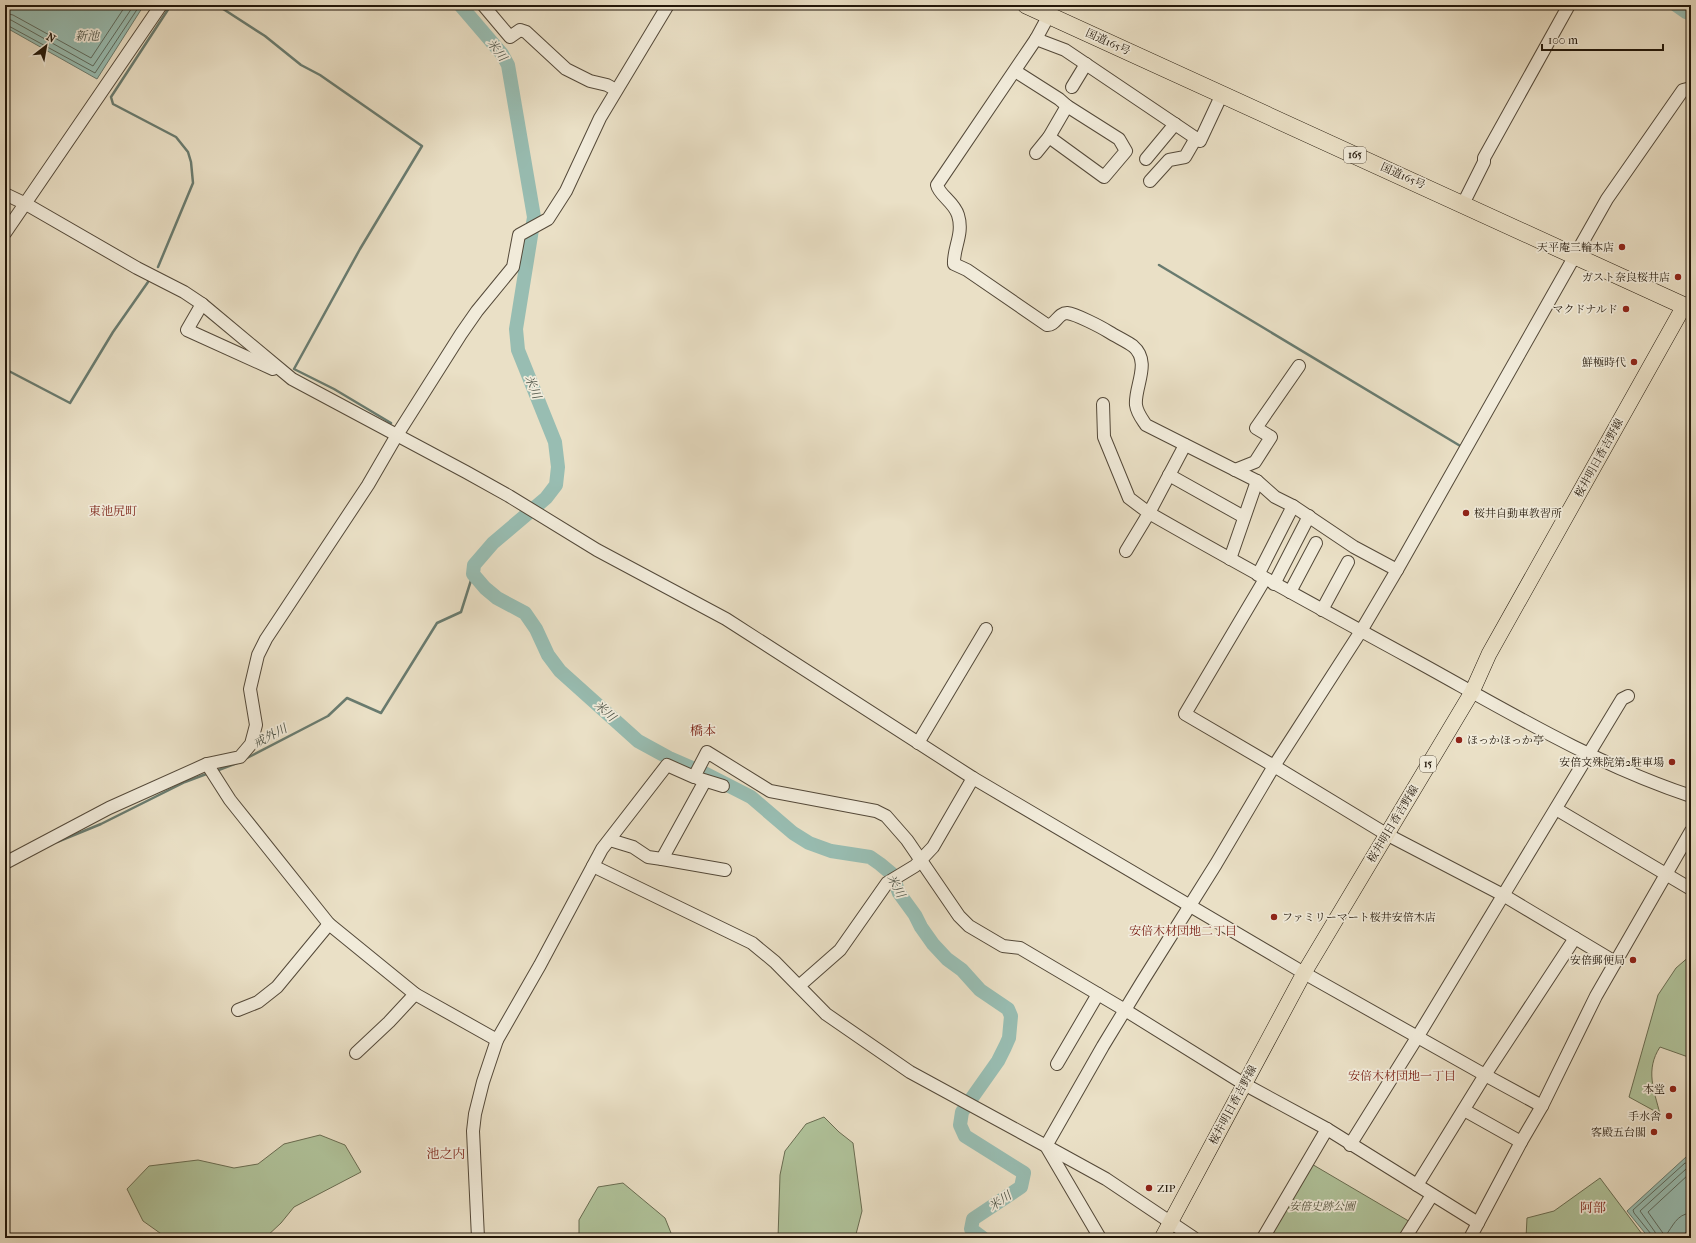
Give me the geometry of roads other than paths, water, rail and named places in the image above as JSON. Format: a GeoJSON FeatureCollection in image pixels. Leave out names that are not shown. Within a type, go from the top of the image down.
{"type":"FeatureCollection","features":[{"type":"Feature","properties":{"kind":"highway","name":"国道165号"},"geometry":{"type":"LineString","coordinates":[[1026,5],[1575,256],[1689,304]]}},
{"type":"Feature","properties":{"kind":"main road","name":"桜井明日香吉野線"},"geometry":{"type":"LineString","coordinates":[[1162,1238],[1304,973],[1472,692],[1489,654],[1689,304]]}},
{"type":"Feature","properties":{"kind":"street"},"geometry":{"type":"LineString","coordinates":[[5,233],[161,5]]}},
{"type":"Feature","properties":{"kind":"street"},"geometry":{"type":"LineString","coordinates":[[483,5],[510,37],[520,30],[526,32],[566,69],[590,81],[607,85],[616,90]]}},
{"type":"Feature","properties":{"kind":"street"},"geometry":{"type":"LineString","coordinates":[[5,863],[109,808],[207,764],[240,757],[251,744],[256,725],[250,689],[258,655],[266,639],[368,485],[397,435],[461,334],[477,311],[513,268],[520,235],[548,220],[566,191],[600,118],[668,5]]}},
{"type":"Feature","properties":{"kind":"street"},"geometry":{"type":"LineString","coordinates":[[1463,204],[1484,162],[1484,158],[1569,5]]}},
{"type":"Feature","properties":{"kind":"street"},"geometry":{"type":"LineString","coordinates":[[1048,15],[1036,39],[937,185],[938,190],[952,204],[958,215],[960,230],[954,264],[967,270],[1047,325],[1051,324],[1060,315],[1068,313],[1103,328],[1134,347],[1142,365],[1136,397],[1136,407],[1146,425],[1257,481],[1275,497],[1309,516],[1354,547],[1397,570]]}},
{"type":"Feature","properties":{"kind":"street"},"geometry":{"type":"LineString","coordinates":[[1036,39],[1065,50],[1200,141],[1222,94]]}},
{"type":"Feature","properties":{"kind":"street"},"geometry":{"type":"LineString","coordinates":[[1072,87],[1086,64]]}},
{"type":"Feature","properties":{"kind":"street"},"geometry":{"type":"LineString","coordinates":[[1015,70],[1059,99],[1067,106],[1119,139],[1126,151],[1104,177],[1049,137]]}},
{"type":"Feature","properties":{"kind":"street"},"geometry":{"type":"LineString","coordinates":[[1046,1146],[1125,1010],[1274,766],[1361,631],[1607,199],[1683,90],[1691,88]]}},
{"type":"Feature","properties":{"kind":"street"},"geometry":{"type":"LineString","coordinates":[[1036,153],[1049,137],[1067,106]]}},
{"type":"Feature","properties":{"kind":"street"},"geometry":{"type":"LineString","coordinates":[[1146,159],[1175,124]]}},
{"type":"Feature","properties":{"kind":"street"},"geometry":{"type":"LineString","coordinates":[[1150,181],[1169,160],[1184,157],[1196,138]]}},
{"type":"Feature","properties":{"kind":"street"},"geometry":{"type":"LineString","coordinates":[[5,194],[26,204],[106,251],[184,292],[202,304],[292,379]]}},
{"type":"Feature","properties":{"kind":"street"},"geometry":{"type":"LineString","coordinates":[[202,304],[187,330],[292,379],[397,435],[527,507],[597,550],[726,619],[778,651],[973,778],[1304,973],[1542,1106]]}},
{"type":"Feature","properties":{"kind":"street"},"geometry":{"type":"LineString","coordinates":[[1235,470],[1255,462],[1271,438],[1256,428],[1299,366]]}},
{"type":"Feature","properties":{"kind":"street"},"geometry":{"type":"LineString","coordinates":[[1103,404],[1104,437],[1129,498],[1149,513],[1322,610],[1588,754],[1660,786],[1691,796]]}},
{"type":"Feature","properties":{"kind":"street"},"geometry":{"type":"LineString","coordinates":[[1126,551],[1149,513],[1185,445]]}},
{"type":"Feature","properties":{"kind":"street"},"geometry":{"type":"LineString","coordinates":[[1169,475],[1244,517]]}},
{"type":"Feature","properties":{"kind":"street"},"geometry":{"type":"LineString","coordinates":[[1230,559],[1257,481]]}},
{"type":"Feature","properties":{"kind":"street"},"geometry":{"type":"LineString","coordinates":[[1266,579],[1293,506]]}},
{"type":"Feature","properties":{"kind":"street"},"geometry":{"type":"LineString","coordinates":[[1309,516],[1266,579],[1185,714],[1386,834],[1504,895],[1615,962]]}},
{"type":"Feature","properties":{"kind":"street"},"geometry":{"type":"LineString","coordinates":[[1290,592],[1316,543]]}},
{"type":"Feature","properties":{"kind":"street"},"geometry":{"type":"LineString","coordinates":[[1322,610],[1348,562]]}},
{"type":"Feature","properties":{"kind":"street"},"geometry":{"type":"LineString","coordinates":[[918,743],[986,629]]}},
{"type":"Feature","properties":{"kind":"street"},"geometry":{"type":"LineString","coordinates":[[1350,1145],[1504,895],[1622,699],[1628,696]]}},
{"type":"Feature","properties":{"kind":"street"},"geometry":{"type":"LineString","coordinates":[[662,859],[700,779],[707,752],[770,792],[876,811],[886,816],[921,861],[959,916],[970,926],[1003,946],[1020,948],[1125,1010],[1244,1084],[1327,1129],[1350,1145],[1478,1223]]}},
{"type":"Feature","properties":{"kind":"street"},"geometry":{"type":"LineString","coordinates":[[207,764],[230,800],[329,924],[415,994],[497,1040]]}},
{"type":"Feature","properties":{"kind":"street"},"geometry":{"type":"LineString","coordinates":[[478,1238],[473,1131],[475,1114],[483,1082],[497,1040],[540,966],[602,848],[610,840],[667,765],[700,779],[723,786]]}},
{"type":"Feature","properties":{"kind":"street"},"geometry":{"type":"LineString","coordinates":[[800,986],[840,950],[887,883],[921,861],[933,847],[973,778]]}},
{"type":"Feature","properties":{"kind":"street"},"geometry":{"type":"LineString","coordinates":[[1556,809],[1691,889]]}},
{"type":"Feature","properties":{"kind":"street"},"geometry":{"type":"LineString","coordinates":[[1470,1238],[1542,1106],[1596,996],[1691,831]]}},
{"type":"Feature","properties":{"kind":"street"},"geometry":{"type":"LineString","coordinates":[[610,840],[633,846],[648,857],[725,870]]}},
{"type":"Feature","properties":{"kind":"street"},"geometry":{"type":"LineString","coordinates":[[593,866],[752,943],[775,962],[826,1014],[910,1072],[1106,1179],[1194,1238]]}},
{"type":"Feature","properties":{"kind":"street"},"geometry":{"type":"LineString","coordinates":[[238,1010],[258,1002],[277,987],[329,924]]}},
{"type":"Feature","properties":{"kind":"street"},"geometry":{"type":"LineString","coordinates":[[1417,1185],[1575,938]]}},
{"type":"Feature","properties":{"kind":"street"},"geometry":{"type":"LineString","coordinates":[[356,1053],[389,1022],[415,994]]}},
{"type":"Feature","properties":{"kind":"street"},"geometry":{"type":"LineString","coordinates":[[1057,1064],[1098,994]]}},
{"type":"Feature","properties":{"kind":"street"},"geometry":{"type":"LineString","coordinates":[[1464,1110],[1521,1142]]}},
{"type":"Feature","properties":{"kind":"street"},"geometry":{"type":"LineString","coordinates":[[1263,1238],[1327,1129]]}},
{"type":"Feature","properties":{"kind":"street"},"geometry":{"type":"LineString","coordinates":[[1046,1146],[1100,1238]]}},
{"type":"Feature","properties":{"kind":"street"},"geometry":{"type":"LineString","coordinates":[[1405,1238],[1432,1195]]}},
{"type":"Feature","properties":{"kind":"water","name":"新池"},"geometry":{"type":"Polygon","coordinates":[[[5,5],[144,5],[97,79],[5,27],[5,5]]]}},
{"type":"Feature","properties":{"kind":"water"},"geometry":{"type":"Polygon","coordinates":[[[1686,1157],[1691,1161],[1691,1227],[1680,1238],[1649,1238],[1627,1211],[1686,1157]]]}},
{"type":"Feature","properties":{"kind":"waterway"},"geometry":{"type":"LineString","coordinates":[[158,267],[193,183],[191,162],[188,152],[176,137],[113,104],[111,97],[171,5]]}},
{"type":"Feature","properties":{"kind":"waterway"},"geometry":{"type":"LineString","coordinates":[[217,5],[265,36],[301,65],[320,75],[422,146],[360,249],[294,369],[334,389],[391,423]]}},
{"type":"Feature","properties":{"kind":"waterway","name":"米川"},"geometry":{"type":"LineString","coordinates":[[460,5],[502,54],[508,65],[534,217],[516,329],[518,350],[555,442],[558,467],[556,485],[546,498],[493,543],[474,565],[473,574],[485,588],[497,598],[525,613],[536,629],[548,655],[560,671],[638,741],[669,758],[706,774],[751,797],[793,833],[809,843],[831,851],[870,857],[880,864],[892,874],[899,893],[933,944],[947,959],[962,970],[980,990],[1008,1009],[1011,1016],[1009,1038],[998,1061],[962,1112],[960,1125],[965,1136],[1024,1173],[1021,1187],[973,1219],[971,1229],[983,1238]]}},
{"type":"Feature","properties":{"kind":"waterway"},"geometry":{"type":"LineString","coordinates":[[1676,5],[1691,14]]}},
{"type":"Feature","properties":{"kind":"waterway"},"geometry":{"type":"LineString","coordinates":[[1159,265],[1462,447]]}},
{"type":"Feature","properties":{"kind":"waterway"},"geometry":{"type":"LineString","coordinates":[[5,369],[70,403],[113,332],[148,282]]}},
{"type":"Feature","properties":{"kind":"waterway","name":"戒外川"},"geometry":{"type":"LineString","coordinates":[[245,759],[328,716],[347,698],[381,713],[437,623],[461,612],[473,574]]}},
{"type":"Feature","properties":{"kind":"waterway","name":"戒外川"},"geometry":{"type":"LineString","coordinates":[[216,771],[237,763]]}},
{"type":"Feature","properties":{"kind":"waterway","name":"戒外川"},"geometry":{"type":"LineString","coordinates":[[57,842],[101,824],[185,782],[209,773]]}},
{"type":"Feature","properties":{"kind":"place","name":"天平庵三輪本店"},"geometry":{"type":"Point","coordinates":[1622,247]}},
{"type":"Feature","properties":{"kind":"place","name":"ガスト奈良桜井店"},"geometry":{"type":"Point","coordinates":[1678,277]}},
{"type":"Feature","properties":{"kind":"place","name":"マクドナルド"},"geometry":{"type":"Point","coordinates":[1626,309]}},
{"type":"Feature","properties":{"kind":"place","name":"鮮極時代"},"geometry":{"type":"Point","coordinates":[1634,362]}},
{"type":"Feature","properties":{"kind":"place","name":"桜井自動車教習所"},"geometry":{"type":"Point","coordinates":[1466,513]}},
{"type":"Feature","properties":{"kind":"place","name":"ほっかほっか亭"},"geometry":{"type":"Point","coordinates":[1459,740]}},
{"type":"Feature","properties":{"kind":"place","name":"安倍文殊院第2駐車場"},"geometry":{"type":"Point","coordinates":[1672,762]}},
{"type":"Feature","properties":{"kind":"place","name":"ファミリーマート桜井安倍木店"},"geometry":{"type":"Point","coordinates":[1274,917]}},
{"type":"Feature","properties":{"kind":"place","name":"安倍郵便局"},"geometry":{"type":"Point","coordinates":[1633,960]}},
{"type":"Feature","properties":{"kind":"place","name":"本堂"},"geometry":{"type":"Point","coordinates":[1673,1089]}},
{"type":"Feature","properties":{"kind":"place","name":"手水舎"},"geometry":{"type":"Point","coordinates":[1669,1116]}},
{"type":"Feature","properties":{"kind":"place","name":"客殿五台閣"},"geometry":{"type":"Point","coordinates":[1654,1132]}},
{"type":"Feature","properties":{"kind":"place","name":"ZIP"},"geometry":{"type":"Point","coordinates":[1149,1188]}},
{"type":"Feature","properties":{"kind":"district","name":"東池尻町"},"geometry":{"type":"Point","coordinates":[113,511]}},
{"type":"Feature","properties":{"kind":"district","name":"橋本"},"geometry":{"type":"Point","coordinates":[703,730]}},
{"type":"Feature","properties":{"kind":"district","name":"安倍木材団地二丁目"},"geometry":{"type":"Point","coordinates":[1183,931]}},
{"type":"Feature","properties":{"kind":"district","name":"安倍木材団地一丁目"},"geometry":{"type":"Point","coordinates":[1402,1076]}},
{"type":"Feature","properties":{"kind":"district","name":"池之内"},"geometry":{"type":"Point","coordinates":[446,1153]}},
{"type":"Feature","properties":{"kind":"district","name":"阿部"},"geometry":{"type":"Point","coordinates":[1593,1207]}},
{"type":"Feature","properties":{"kind":"park label","name":"安倍史跡公園"},"geometry":{"type":"Point","coordinates":[1322,1206]}}]}
